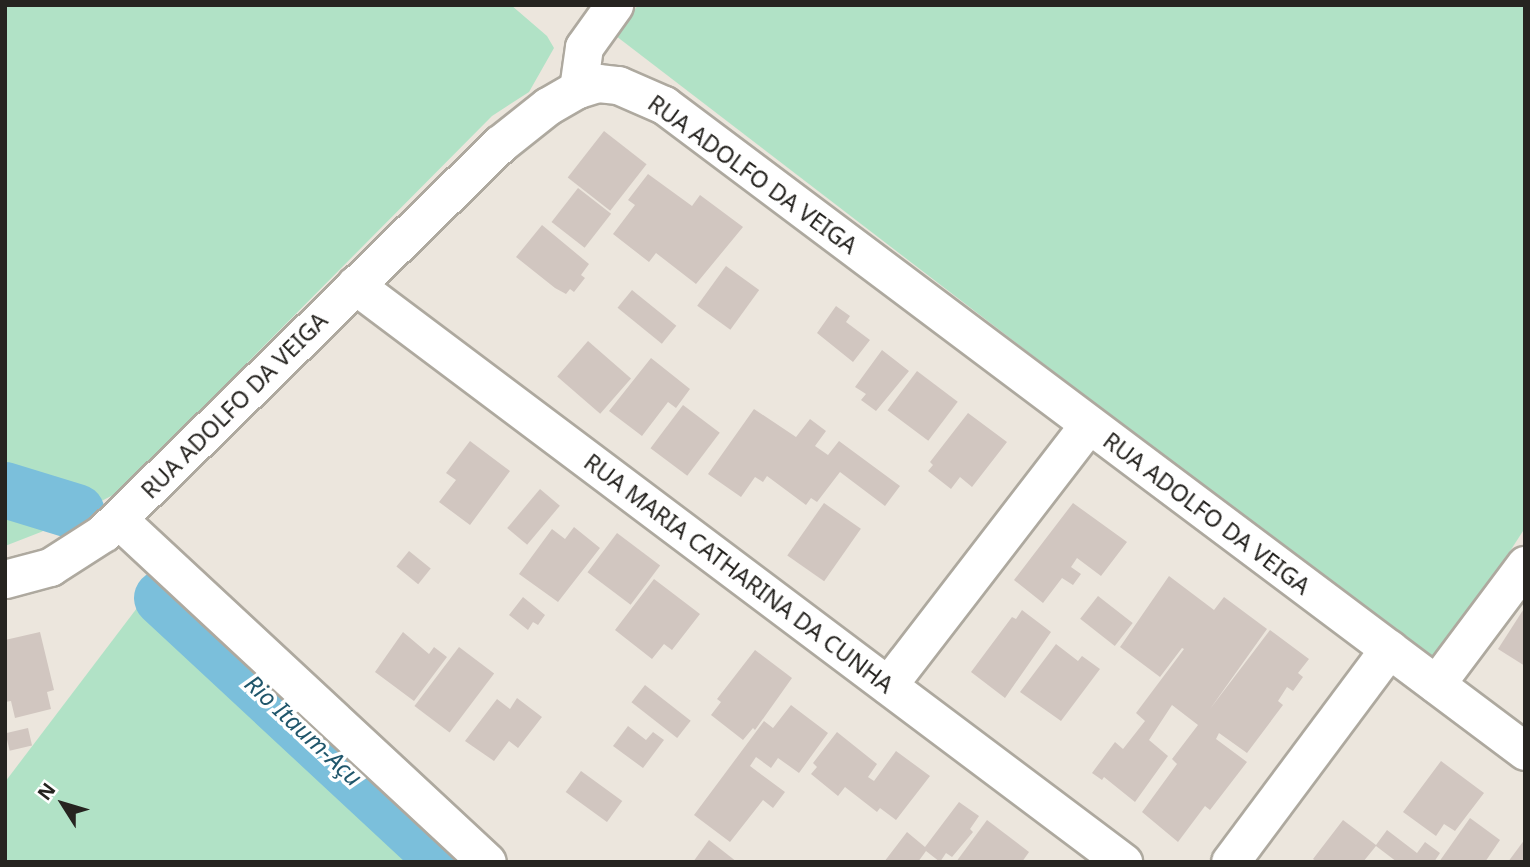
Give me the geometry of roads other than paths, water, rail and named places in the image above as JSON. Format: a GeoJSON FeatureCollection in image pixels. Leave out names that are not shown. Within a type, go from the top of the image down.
{"type":"FeatureCollection","features":[{"type":"Feature","properties":{"kind":"street"},"geometry":{"type":"LineString","coordinates":[[578,89],[584,47],[614,5]]}},
{"type":"Feature","properties":{"kind":"street","name":"RUA ADOLFO DA VEIGA"},"geometry":{"type":"LineString","coordinates":[[5,579],[50,566],[119,520],[500,144],[548,106],[578,89],[598,83],[618,85],[664,105],[1525,751]]}},
{"type":"Feature","properties":{"kind":"street","name":"RUA MARIA CATHARINA DA CUNHA"},"geometry":{"type":"LineString","coordinates":[[355,285],[1123,862]]}},
{"type":"Feature","properties":{"kind":"street"},"geometry":{"type":"LineString","coordinates":[[888,685],[1089,425]]}},
{"type":"Feature","properties":{"kind":"street"},"geometry":{"type":"LineString","coordinates":[[119,520],[487,862]]}},
{"type":"Feature","properties":{"kind":"street"},"geometry":{"type":"LineString","coordinates":[[1436,684],[1525,565]]}},
{"type":"Feature","properties":{"kind":"street"},"geometry":{"type":"LineString","coordinates":[[1230,862],[1389,649]]}},
{"type":"Feature","properties":{"kind":"waterway","name":"Rio Itaum-Açu"},"geometry":{"type":"LineString","coordinates":[[5,490],[77,512]]}},
{"type":"Feature","properties":{"kind":"waterway","name":"Rio Itaum-Açu"},"geometry":{"type":"LineString","coordinates":[[162,598],[446,862]]}}]}
